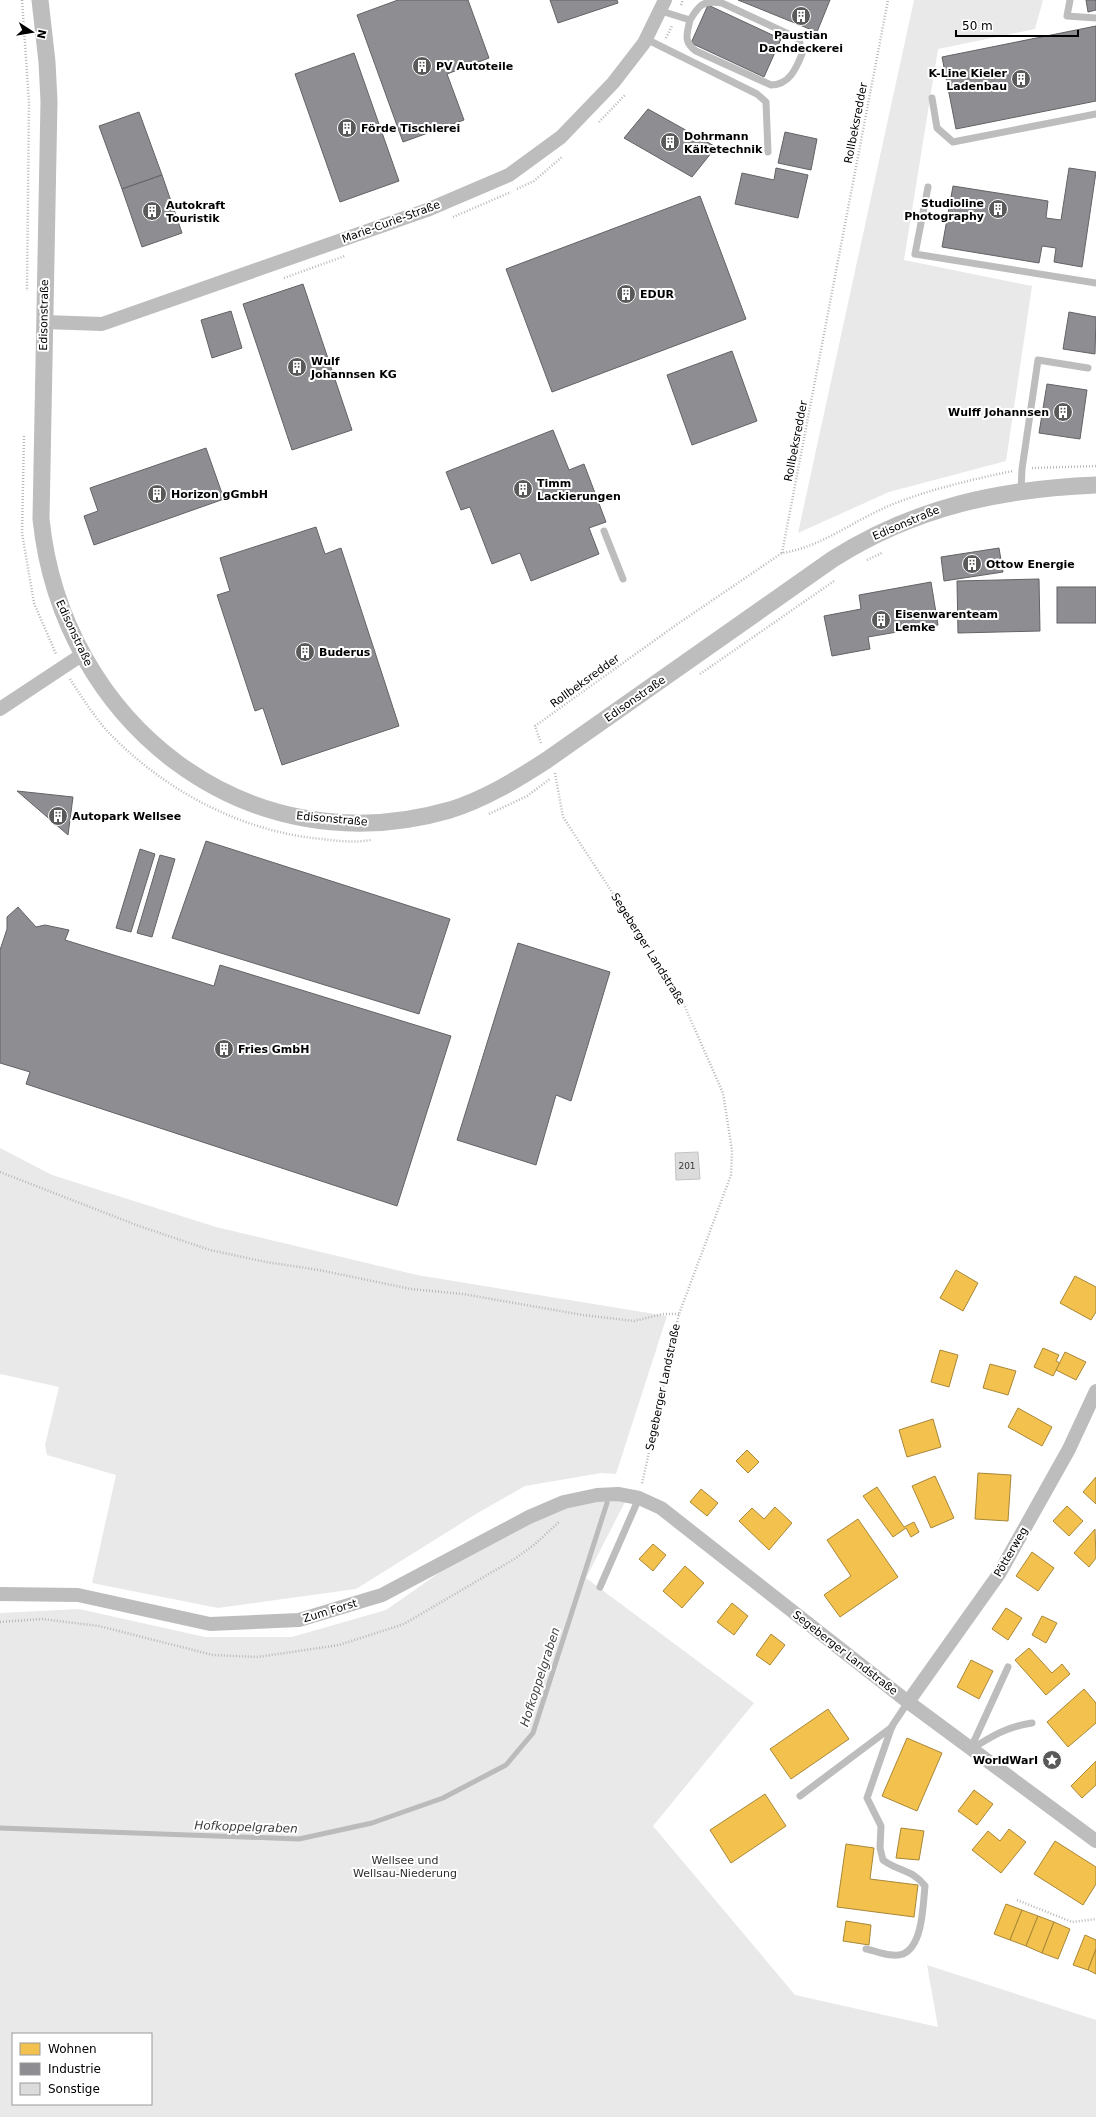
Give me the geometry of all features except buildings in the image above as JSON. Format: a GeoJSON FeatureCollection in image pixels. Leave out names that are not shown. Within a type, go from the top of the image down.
{"type":"FeatureCollection","features":[{"type":"Feature","properties":{"kind":"street","name":"Edisonstraße"},"geometry":{"type":"LineString","coordinates":[[40,0],[47,62],[49,101],[41,519],[51,576],[58,601],[83,654],[98,680],[121,710],[140,730],[176,763],[217,789],[248,803],[289,816],[359,823],[394,821],[424,816],[479,799],[512,783],[547,760],[854,546],[906,520],[940,508],[982,497],[1021,490],[1096,485]]}},
{"type":"Feature","properties":{"kind":"street","name":"Marie-Curie-Straße"},"geometry":{"type":"LineString","coordinates":[[44,322],[102,324],[427,210],[491,184],[509,175],[561,137],[613,84],[646,39],[663,5]]}},
{"type":"Feature","properties":{"kind":"street"},"geometry":{"type":"LineString","coordinates":[[0,710],[83,654]]}},
{"type":"Feature","properties":{"kind":"street","name":"Pötterweg"},"geometry":{"type":"LineString","coordinates":[[908,1702],[999,1574],[1069,1449],[1096,1391]]}},
{"type":"Feature","properties":{"kind":"street","name":"Zum Forst"},"geometry":{"type":"LineString","coordinates":[[0,1594],[78,1595],[210,1624],[298,1620],[382,1595],[529,1517],[564,1502],[597,1495],[618,1494],[639,1498]]}},
{"type":"Feature","properties":{"kind":"street","name":"Segeberger Landstraße"},"geometry":{"type":"LineString","coordinates":[[639,1498],[661,1508],[970,1750],[1096,1840]]}},
{"type":"Feature","properties":{"kind":"lane"},"geometry":{"type":"LineString","coordinates":[[712,0],[722,3],[799,39],[802,54],[787,81],[780,85],[771,85],[696,51],[689,46],[686,38],[690,20],[697,8],[704,2],[712,0]]}},
{"type":"Feature","properties":{"kind":"lane"},"geometry":{"type":"LineString","coordinates":[[1070,0],[1067,16],[1096,18]]}},
{"type":"Feature","properties":{"kind":"lane"},"geometry":{"type":"LineString","coordinates":[[663,5],[690,20]]}},
{"type":"Feature","properties":{"kind":"lane"},"geometry":{"type":"LineString","coordinates":[[646,39],[757,94],[766,102],[768,152]]}},
{"type":"Feature","properties":{"kind":"lane"},"geometry":{"type":"LineString","coordinates":[[932,98],[938,128],[953,142],[1096,114]]}},
{"type":"Feature","properties":{"kind":"lane"},"geometry":{"type":"LineString","coordinates":[[928,187],[915,254],[1096,283]]}},
{"type":"Feature","properties":{"kind":"lane"},"geometry":{"type":"LineString","coordinates":[[1021,490],[1022,469],[1038,360],[1088,368]]}},
{"type":"Feature","properties":{"kind":"lane"},"geometry":{"type":"LineString","coordinates":[[604,531],[622,579]]}},
{"type":"Feature","properties":{"kind":"lane"},"geometry":{"type":"LineString","coordinates":[[600,1588],[639,1498]]}},
{"type":"Feature","properties":{"kind":"lane"},"geometry":{"type":"LineString","coordinates":[[970,1750],[1008,1667]]}},
{"type":"Feature","properties":{"kind":"lane"},"geometry":{"type":"LineString","coordinates":[[866,1949],[898,1955],[904,1954],[913,1946],[919,1932],[925,1886],[914,1874],[899,1870],[883,1860],[880,1848],[881,1826],[866,1798],[892,1726],[908,1702]]}},
{"type":"Feature","properties":{"kind":"lane"},"geometry":{"type":"LineString","coordinates":[[970,1750],[1001,1730],[1032,1723]]}},
{"type":"Feature","properties":{"kind":"lane"},"geometry":{"type":"LineString","coordinates":[[800,1796],[892,1726]]}},
{"type":"Feature","properties":{"kind":"path"},"geometry":{"type":"LineString","coordinates":[[22,0],[29,102],[27,296]]}},
{"type":"Feature","properties":{"kind":"path","name":"Rollbeksredder"},"geometry":{"type":"LineString","coordinates":[[547,760],[536,726],[676,625],[782,553],[888,0]]}},
{"type":"Feature","properties":{"kind":"path"},"geometry":{"type":"LineString","coordinates":[[24,434],[22,533],[34,604],[62,668],[85,702],[112,736],[142,764],[177,789],[242,821],[275,832],[307,838],[339,841],[374,840]]}},
{"type":"Feature","properties":{"kind":"path"},"geometry":{"type":"LineString","coordinates":[[865,561],[886,550]]}},
{"type":"Feature","properties":{"kind":"path"},"geometry":{"type":"LineString","coordinates":[[694,679],[840,576]]}},
{"type":"Feature","properties":{"kind":"path","name":"Segeberger Landstraße"},"geometry":{"type":"LineString","coordinates":[[547,760],[556,776],[563,817],[681,998],[722,1093],[732,1150],[731,1175],[679,1314],[639,1498]]}},
{"type":"Feature","properties":{"kind":"path"},"geometry":{"type":"LineString","coordinates":[[486,815],[527,796],[562,771]]}},
{"type":"Feature","properties":{"kind":"path"},"geometry":{"type":"LineString","coordinates":[[0,1172],[139,1226],[210,1250],[411,1289],[463,1294],[584,1315],[634,1321],[663,1314],[679,1314]]}},
{"type":"Feature","properties":{"kind":"path"},"geometry":{"type":"LineString","coordinates":[[1017,1900],[1072,1922],[1096,1919]]}},
{"type":"Feature","properties":{"kind":"green space"},"geometry":{"type":"Polygon","coordinates":[[[914,0],[1043,0],[1035,29],[938,49],[904,260],[1032,286],[1006,461],[889,492],[798,533],[914,0]]]}},
{"type":"Feature","properties":{"kind":"green space"},"geometry":{"type":"Polygon","coordinates":[[[0,1148],[52,1175],[216,1227],[417,1275],[667,1316],[616,1474],[601,1473],[525,1486],[476,1514],[356,1589],[218,1608],[92,1583],[116,1475],[47,1455],[45,1445],[59,1387],[0,1374],[0,1148]]]}},
{"type":"Feature","properties":{"kind":"green space","name":"Wellsee und Wellsau-Niederung"},"geometry":{"type":"Polygon","coordinates":[[[627,1498],[586,1578],[754,1703],[653,1826],[795,1995],[938,2027],[927,1965],[1096,2020],[1096,2117],[0,2117],[0,1613],[79,1609],[205,1637],[292,1637],[386,1610],[529,1510],[627,1498]]]}},
{"type":"Feature","properties":{"kind":"waterway","name":"Hofkoppelgraben"},"geometry":{"type":"LineString","coordinates":[[0,1828],[299,1839],[372,1823],[443,1798],[506,1765],[533,1733],[607,1503]]}},
{"type":"Feature","properties":{"kind":"place","name":"Paustian Dachdeckerei"},"geometry":{"type":"Point","coordinates":[801,16]}},
{"type":"Feature","properties":{"kind":"place","name":"PV Autoteile"},"geometry":{"type":"Point","coordinates":[422,66]}},
{"type":"Feature","properties":{"kind":"place","name":"K-Line Kieler Ladenbau"},"geometry":{"type":"Point","coordinates":[1021,79]}},
{"type":"Feature","properties":{"kind":"place","name":"Förde Tischlerei"},"geometry":{"type":"Point","coordinates":[347,128]}},
{"type":"Feature","properties":{"kind":"place","name":"Dohrmann Kältetechnik"},"geometry":{"type":"Point","coordinates":[670,142]}},
{"type":"Feature","properties":{"kind":"place","name":"Studioline Photography"},"geometry":{"type":"Point","coordinates":[998,209]}},
{"type":"Feature","properties":{"kind":"place","name":"Autokraft Touristik"},"geometry":{"type":"Point","coordinates":[152,211]}},
{"type":"Feature","properties":{"kind":"place","name":"EDUR"},"geometry":{"type":"Point","coordinates":[626,294]}},
{"type":"Feature","properties":{"kind":"place","name":"Wulf Johannsen KG"},"geometry":{"type":"Point","coordinates":[297,367]}},
{"type":"Feature","properties":{"kind":"place","name":"Wulff Johannsen"},"geometry":{"type":"Point","coordinates":[1063,412]}},
{"type":"Feature","properties":{"kind":"place","name":"Timm Lackierungen"},"geometry":{"type":"Point","coordinates":[523,489]}},
{"type":"Feature","properties":{"kind":"place","name":"Horizon gGmbH"},"geometry":{"type":"Point","coordinates":[157,494]}},
{"type":"Feature","properties":{"kind":"place","name":"Ottow Energie"},"geometry":{"type":"Point","coordinates":[972,564]}},
{"type":"Feature","properties":{"kind":"place","name":"Eisenwarenteam Lemke"},"geometry":{"type":"Point","coordinates":[881,620]}},
{"type":"Feature","properties":{"kind":"place","name":"Buderus"},"geometry":{"type":"Point","coordinates":[305,652]}},
{"type":"Feature","properties":{"kind":"place","name":"Autopark Wellsee"},"geometry":{"type":"Point","coordinates":[58,816]}},
{"type":"Feature","properties":{"kind":"place","name":"Fries GmbH"},"geometry":{"type":"Point","coordinates":[224,1049]}},
{"type":"Feature","properties":{"kind":"place","name":"WorldWarI"},"geometry":{"type":"Point","coordinates":[1052,1760]}}]}
